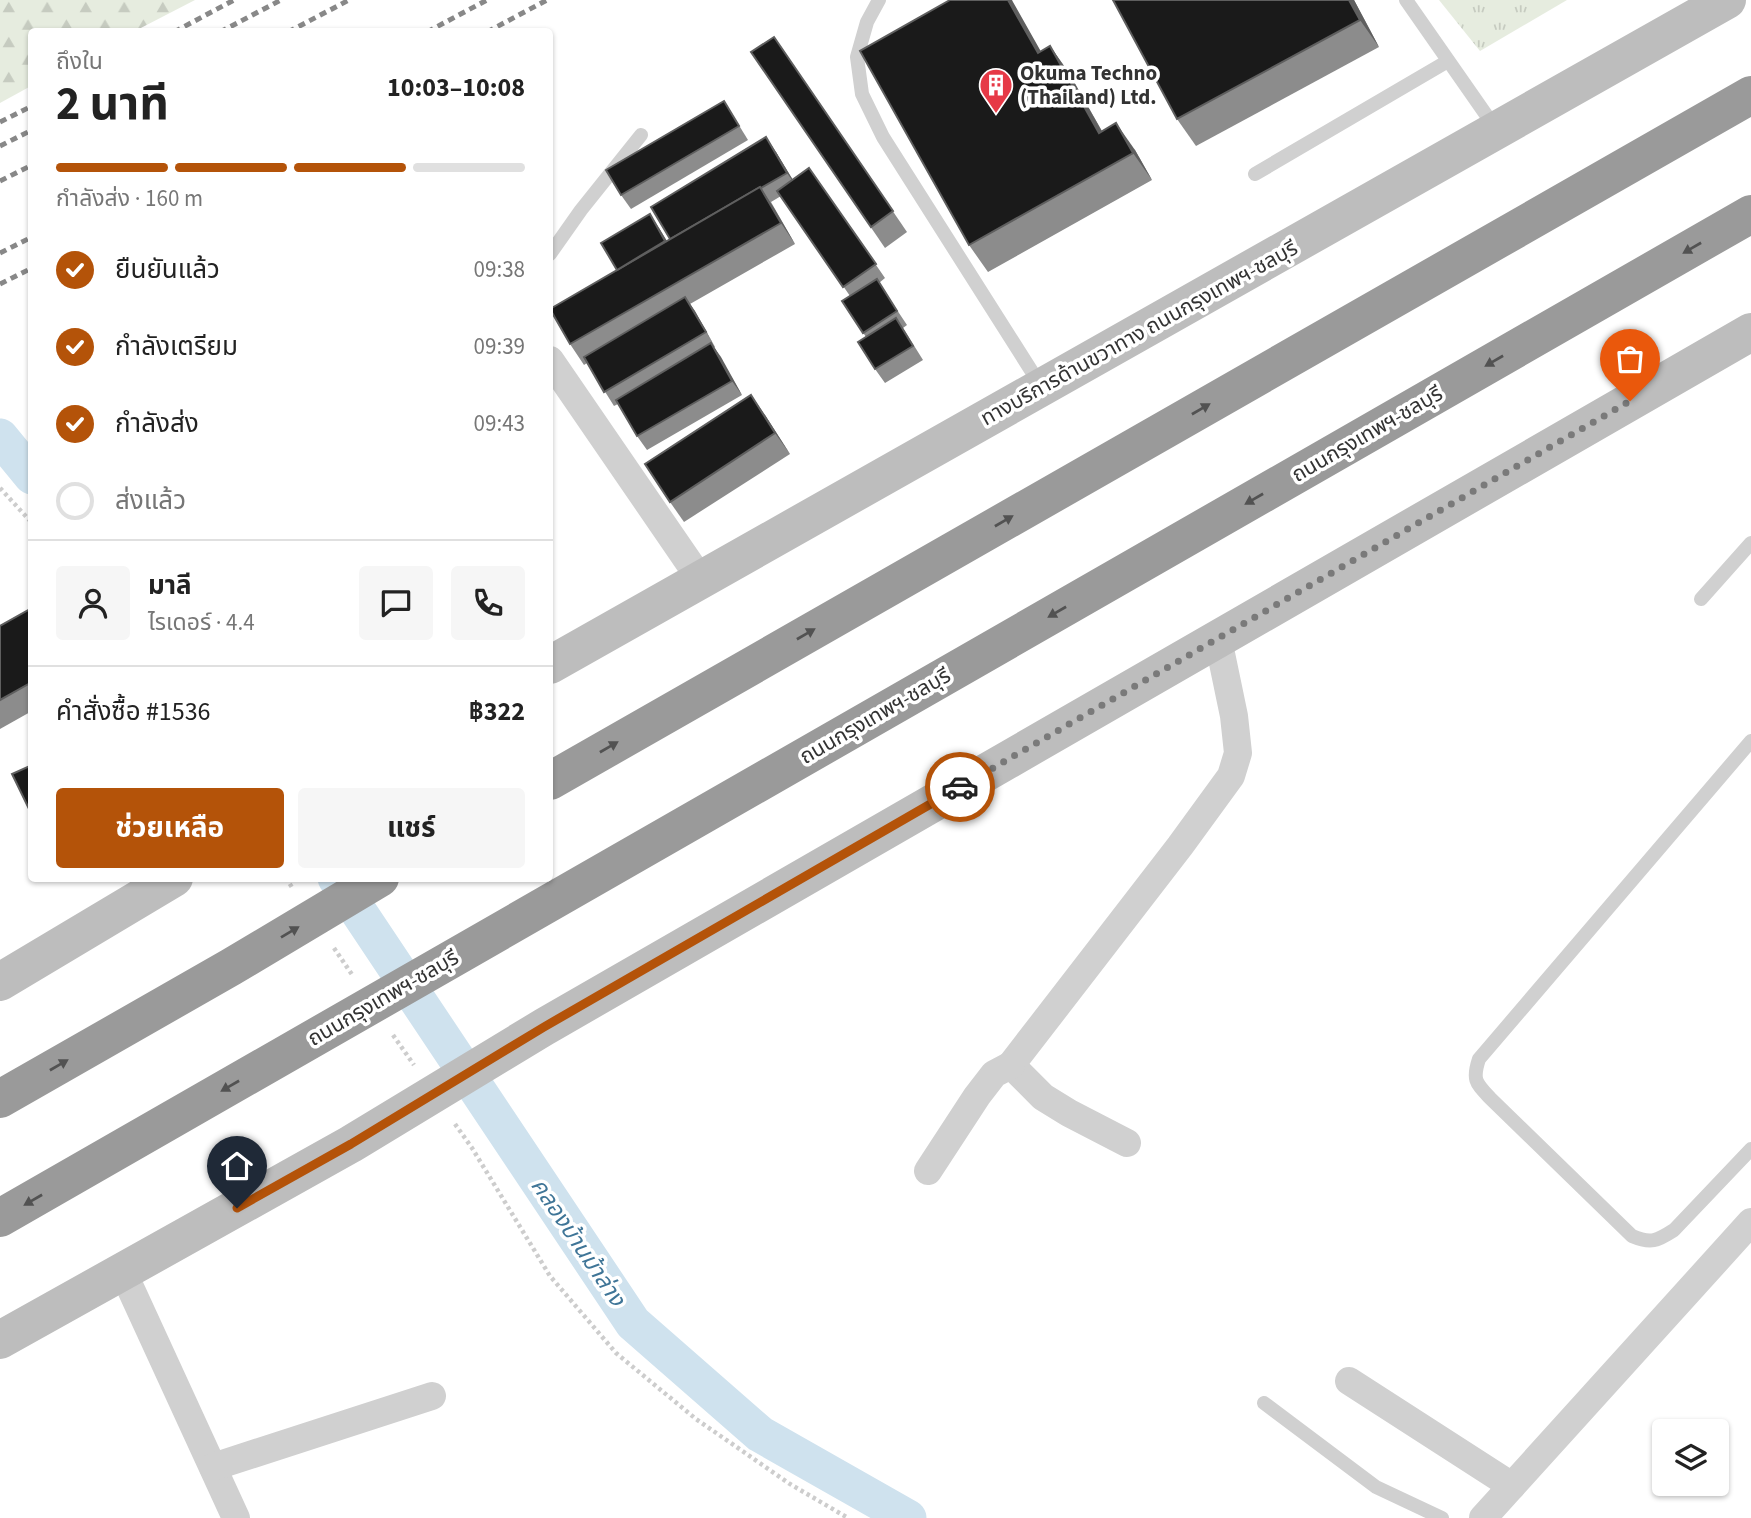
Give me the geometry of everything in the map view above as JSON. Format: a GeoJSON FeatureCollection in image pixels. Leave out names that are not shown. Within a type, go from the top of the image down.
{"type":"FeatureCollection","features":[{"type":"Feature","properties":{"kind":"highway"},"geometry":{"type":"LineString","coordinates":[[553,779],[1751,95]]}},
{"type":"Feature","properties":{"kind":"highway","name":"ถนนกรุงเทพฯ-ชลบุรี"},"geometry":{"type":"LineString","coordinates":[[0,1218],[1751,214]]}},
{"type":"Feature","properties":{"kind":"highway"},"geometry":{"type":"LineString","coordinates":[[0,1099],[373,882]]}},
{"type":"Feature","properties":{"kind":"main road","name":"ทางบริการด้านขวาทาง ถนนกรุงเทพฯ-ชลบุรี"},"geometry":{"type":"LineString","coordinates":[[553,663],[1727,0]]}},
{"type":"Feature","properties":{"kind":"main road"},"geometry":{"type":"LineString","coordinates":[[0,1340],[351,1144],[544,1027],[1751,332]]}},
{"type":"Feature","properties":{"kind":"main road"},"geometry":{"type":"LineString","coordinates":[[0,982],[168,882]]}},
{"type":"Feature","properties":{"kind":"street"},"geometry":{"type":"LineString","coordinates":[[553,364],[701,580]]}},
{"type":"Feature","properties":{"kind":"street"},"geometry":{"type":"LineString","coordinates":[[928,1171],[977,1096],[994,1074],[1011,1065],[1231,776],[1238,753],[1234,716],[1218,639]]}},
{"type":"Feature","properties":{"kind":"street"},"geometry":{"type":"LineString","coordinates":[[1011,1065],[1043,1097],[1127,1143]]}},
{"type":"Feature","properties":{"kind":"street"},"geometry":{"type":"LineString","coordinates":[[1483,1518],[1751,1222]]}},
{"type":"Feature","properties":{"kind":"street"},"geometry":{"type":"LineString","coordinates":[[123,1272],[236,1518]]}},
{"type":"Feature","properties":{"kind":"street"},"geometry":{"type":"LineString","coordinates":[[1349,1381],[1512,1486]]}},
{"type":"Feature","properties":{"kind":"street"},"geometry":{"type":"LineString","coordinates":[[213,1467],[432,1396]]}},
{"type":"Feature","properties":{"kind":"lane"},"geometry":{"type":"LineString","coordinates":[[879,0],[867,22],[857,57],[862,94],[883,137],[1042,387]]}},
{"type":"Feature","properties":{"kind":"lane"},"geometry":{"type":"LineString","coordinates":[[1406,0],[1497,130]]}},
{"type":"Feature","properties":{"kind":"lane"},"geometry":{"type":"LineString","coordinates":[[1255,174],[1448,61]]}},
{"type":"Feature","properties":{"kind":"lane"},"geometry":{"type":"LineString","coordinates":[[553,250],[641,135]]}},
{"type":"Feature","properties":{"kind":"lane"},"geometry":{"type":"LineString","coordinates":[[1701,599],[1751,543]]}},
{"type":"Feature","properties":{"kind":"lane"},"geometry":{"type":"LineString","coordinates":[[1751,740],[1479,1059],[1475,1072],[1478,1085],[1490,1098],[1632,1236],[1644,1241],[1660,1239],[1674,1230],[1751,1150]]}},
{"type":"Feature","properties":{"kind":"lane"},"geometry":{"type":"LineString","coordinates":[[1265,1403],[1376,1487],[1442,1518]]}},
{"type":"Feature","properties":{"kind":"path"},"geometry":{"type":"LineString","coordinates":[[0,488],[28,519]]}},
{"type":"Feature","properties":{"kind":"path"},"geometry":{"type":"LineString","coordinates":[[288,882],[293,890]]}},
{"type":"Feature","properties":{"kind":"path"},"geometry":{"type":"LineString","coordinates":[[332,946],[355,980]]}},
{"type":"Feature","properties":{"kind":"path"},"geometry":{"type":"LineString","coordinates":[[386,1025],[417,1070]]}},
{"type":"Feature","properties":{"kind":"path"},"geometry":{"type":"LineString","coordinates":[[448,1115],[472,1148],[550,1276],[615,1353],[696,1419],[790,1484],[848,1518]]}},
{"type":"Feature","properties":{"kind":"green space"},"geometry":{"type":"Polygon","coordinates":[[[0,0],[195,0],[141,28],[28,28],[28,88],[0,103],[0,0]]]}},
{"type":"Feature","properties":{"kind":"green space"},"geometry":{"type":"Polygon","coordinates":[[[1439,0],[1567,0],[1480,51],[1439,0]]]}},
{"type":"Feature","properties":{"kind":"building","name":"Okuma Techno (Thailand) Ltd."},"geometry":{"type":"Polygon","coordinates":[[[950,0],[1008,0],[1038,53],[1050,46],[1099,133],[1116,123],[1133,153],[969,245],[860,51],[950,0]]]}},
{"type":"Feature","properties":{"kind":"building"},"geometry":{"type":"Polygon","coordinates":[[[1113,0],[1349,0],[1360,20],[1177,119],[1113,0]]]}},
{"type":"Feature","properties":{"kind":"building"},"geometry":{"type":"Polygon","coordinates":[[[774,37],[893,211],[871,227],[751,52],[774,37]]]}},
{"type":"Feature","properties":{"kind":"building"},"geometry":{"type":"Polygon","coordinates":[[[724,101],[739,126],[621,195],[606,170],[724,101]]]}},
{"type":"Feature","properties":{"kind":"building"},"geometry":{"type":"Polygon","coordinates":[[[766,137],[787,173],[670,239],[651,207],[766,137]]]}},
{"type":"Feature","properties":{"kind":"building"},"geometry":{"type":"Polygon","coordinates":[[[809,168],[876,264],[843,287],[777,191],[809,168]]]}},
{"type":"Feature","properties":{"kind":"building"},"geometry":{"type":"Polygon","coordinates":[[[760,187],[781,223],[570,344],[553,314],[553,307],[760,187]]]}},
{"type":"Feature","properties":{"kind":"building"},"geometry":{"type":"Polygon","coordinates":[[[650,214],[665,241],[617,270],[601,243],[650,214]]]}},
{"type":"Feature","properties":{"kind":"building"},"geometry":{"type":"Polygon","coordinates":[[[877,279],[897,311],[863,333],[842,301],[877,279]]]}},
{"type":"Feature","properties":{"kind":"building"},"geometry":{"type":"Polygon","coordinates":[[[685,297],[706,332],[604,392],[584,357],[685,297]]]}},
{"type":"Feature","properties":{"kind":"building"},"geometry":{"type":"Polygon","coordinates":[[[896,318],[913,346],[875,369],[858,342],[896,318]]]}},
{"type":"Feature","properties":{"kind":"building"},"geometry":{"type":"Polygon","coordinates":[[[711,343],[732,381],[637,436],[616,400],[711,343]]]}},
{"type":"Feature","properties":{"kind":"building"},"geometry":{"type":"Polygon","coordinates":[[[751,395],[775,433],[670,502],[645,464],[751,395]]]}},
{"type":"Feature","properties":{"kind":"building"},"geometry":{"type":"Polygon","coordinates":[[[28,610],[28,684],[0,700],[0,626],[28,610]]]}},
{"type":"Feature","properties":{"kind":"building"},"geometry":{"type":"Polygon","coordinates":[[[28,767],[28,807],[12,774],[28,767]]]}},
{"type":"Feature","properties":{"kind":"waterway","name":"คลองบ้านม้าล่าง"},"geometry":{"type":"LineString","coordinates":[[0,437],[28,471]]}},
{"type":"Feature","properties":{"kind":"waterway","name":"คลองบ้านม้าล่าง"},"geometry":{"type":"LineString","coordinates":[[339,882],[633,1323],[760,1434],[908,1518]]}},
{"type":"Feature","properties":{"kind":"railway"},"geometry":{"type":"LineString","coordinates":[[182,28],[234,0]]}},
{"type":"Feature","properties":{"kind":"railway"},"geometry":{"type":"LineString","coordinates":[[228,28],[281,0]]}},
{"type":"Feature","properties":{"kind":"railway"},"geometry":{"type":"LineString","coordinates":[[296,28],[349,0]]}},
{"type":"Feature","properties":{"kind":"railway"},"geometry":{"type":"LineString","coordinates":[[434,28],[487,0]]}},
{"type":"Feature","properties":{"kind":"railway"},"geometry":{"type":"LineString","coordinates":[[494,28],[547,0]]}},
{"type":"Feature","properties":{"kind":"railway"},"geometry":{"type":"LineString","coordinates":[[0,122],[28,108]]}},
{"type":"Feature","properties":{"kind":"railway"},"geometry":{"type":"LineString","coordinates":[[0,146],[28,132]]}},
{"type":"Feature","properties":{"kind":"railway"},"geometry":{"type":"LineString","coordinates":[[0,181],[28,167]]}},
{"type":"Feature","properties":{"kind":"railway"},"geometry":{"type":"LineString","coordinates":[[0,253],[28,239]]}},
{"type":"Feature","properties":{"kind":"railway"},"geometry":{"type":"LineString","coordinates":[[0,284],[28,270]]}},
{"type":"Feature","properties":{"kind":"way so far"},"geometry":{"type":"LineString","coordinates":[[960,787],[1630,401]]}},
{"type":"Feature","properties":{"kind":"place","name":"Okuma Techno (Thailand) Ltd."},"geometry":{"type":"Point","coordinates":[996,115]}},
{"type":"Feature","properties":{"kind":"route"},"geometry":{"type":"LineString","coordinates":[[237,1208],[960,787]]}}]}
